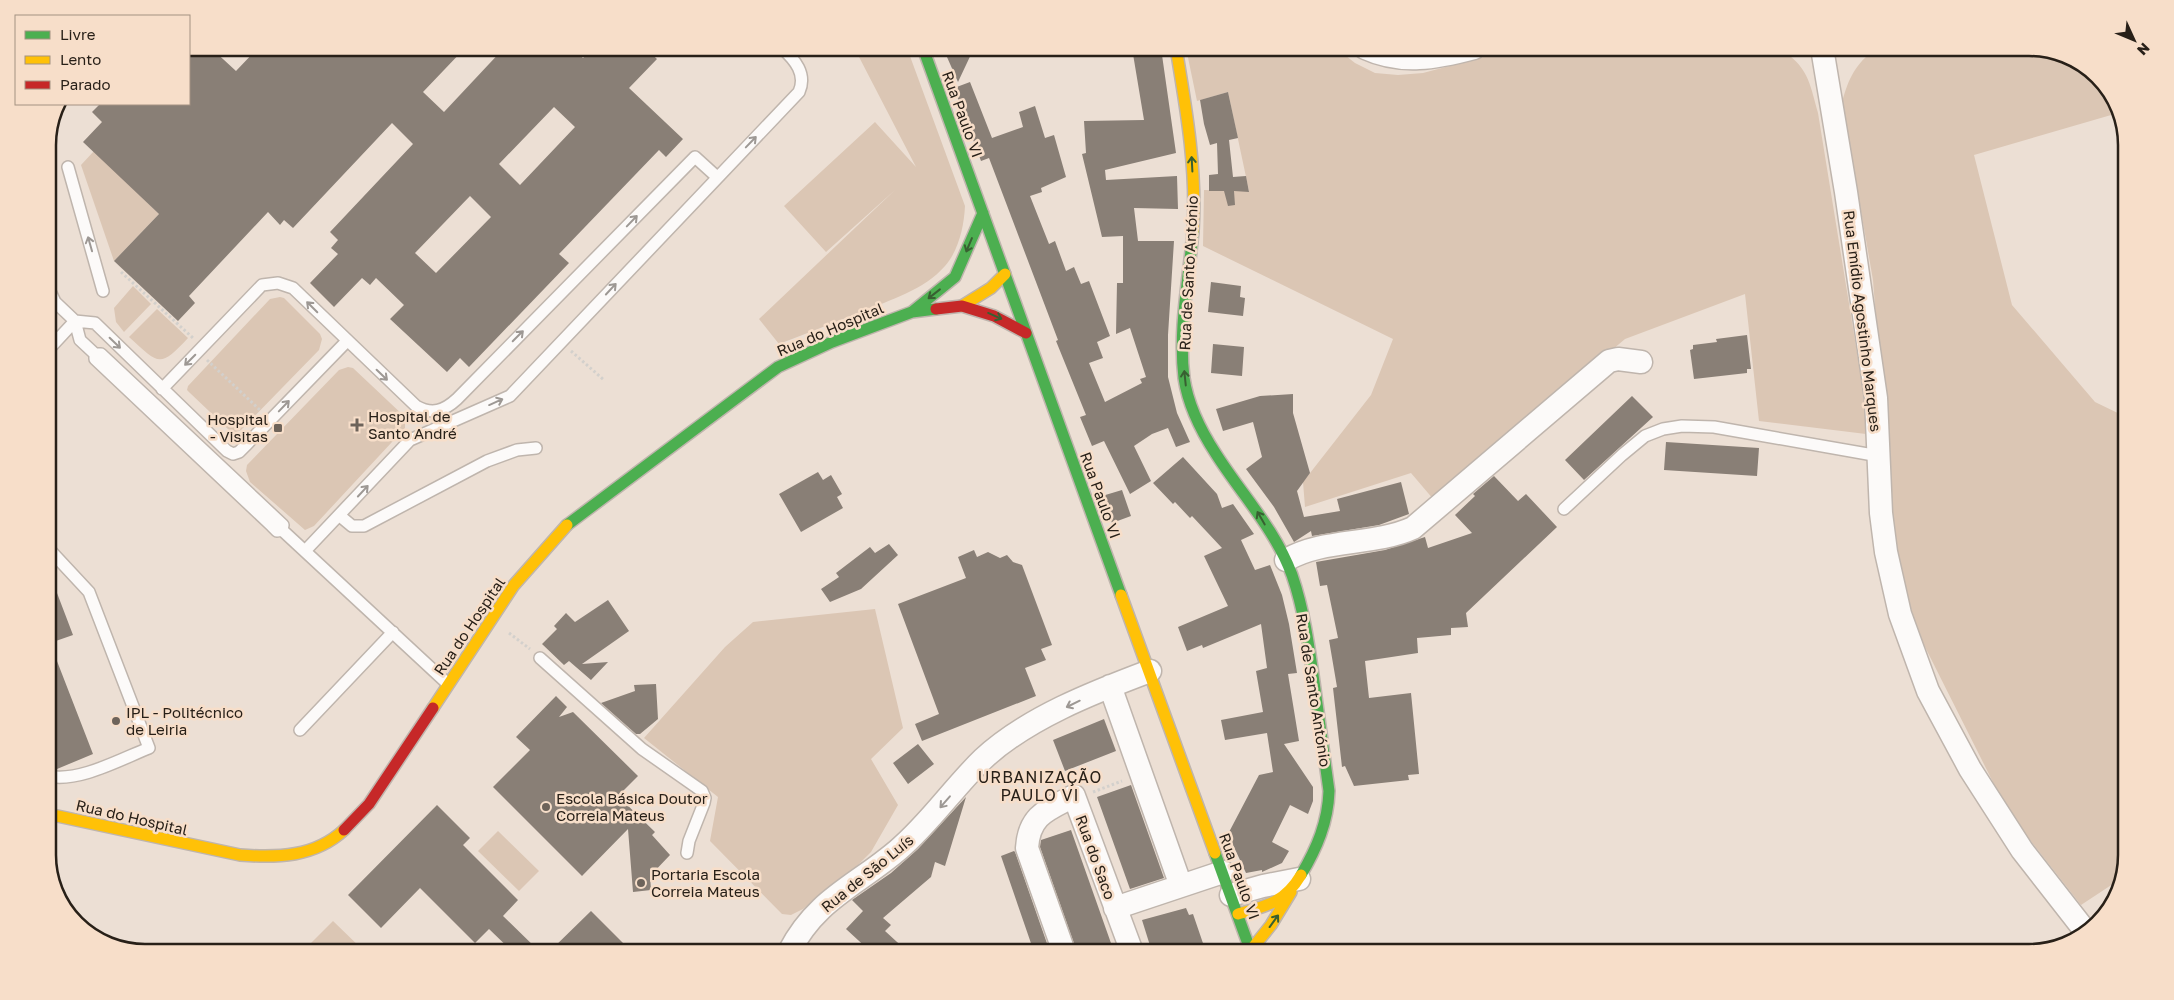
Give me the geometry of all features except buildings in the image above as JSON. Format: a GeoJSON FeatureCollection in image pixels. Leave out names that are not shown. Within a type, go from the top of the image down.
{"type":"FeatureCollection","features":[{"type":"Feature","properties":{"kind":"main road","name":"Rua Paulo VI"},"geometry":{"type":"LineString","coordinates":[[926,56],[1248,944]]}},
{"type":"Feature","properties":{"kind":"main road","name":"Rua de Santo António"},"geometry":{"type":"LineString","coordinates":[[1177,56],[1191,152],[1194,202],[1191,252],[1184,303],[1184,381],[1195,420],[1216,457],[1255,507],[1286,560],[1301,604],[1308,634],[1329,791],[1329,811],[1318,846],[1281,912],[1256,944]]}},
{"type":"Feature","properties":{"kind":"main road","name":"Rua do Hospital"},"geometry":{"type":"LineString","coordinates":[[912,312],[956,277],[983,213]]}},
{"type":"Feature","properties":{"kind":"main road"},"geometry":{"type":"LineString","coordinates":[[988,274],[1005,274]]}},
{"type":"Feature","properties":{"kind":"main road","name":"Rua do Hospital"},"geometry":{"type":"LineString","coordinates":[[962,306],[991,288],[1005,274]]}},
{"type":"Feature","properties":{"kind":"main road"},"geometry":{"type":"LineString","coordinates":[[956,277],[971,275]]}},
{"type":"Feature","properties":{"kind":"main road","name":"Rua do Hospital"},"geometry":{"type":"LineString","coordinates":[[56,816],[240,855],[258,857],[289,856],[317,849],[327,844],[343,831],[369,804],[514,585],[569,522],[762,379],[796,358],[912,312],[962,306],[994,316],[1026,333]]}},
{"type":"Feature","properties":{"kind":"street"},"geometry":{"type":"LineString","coordinates":[[1388,56],[1413,60],[1441,56]]}},
{"type":"Feature","properties":{"kind":"street","name":"Rua Emídio Agostinho Marques"},"geometry":{"type":"LineString","coordinates":[[1823,56],[1846,192],[1876,398],[1881,513],[1886,552],[1900,614],[1928,692],[1970,769],[2022,850],[2082,926]]}},
{"type":"Feature","properties":{"kind":"street"},"geometry":{"type":"LineString","coordinates":[[1286,560],[1298,553],[1379,538],[1413,528],[1609,361],[1618,359],[1641,362]]}},
{"type":"Feature","properties":{"kind":"street","name":"Rua de São Luís"},"geometry":{"type":"LineString","coordinates":[[794,944],[818,912],[840,892],[910,840],[976,767],[1000,745],[1058,711],[1110,686],[1150,671]]}},
{"type":"Feature","properties":{"kind":"street"},"geometry":{"type":"LineString","coordinates":[[1110,686],[1181,886]]}},
{"type":"Feature","properties":{"kind":"street","name":"Rua do Saco"},"geometry":{"type":"LineString","coordinates":[[1061,944],[1027,848],[1028,833],[1031,825],[1040,816],[1074,796],[1129,944]]}},
{"type":"Feature","properties":{"kind":"street"},"geometry":{"type":"LineString","coordinates":[[1115,908],[1223,872]]}},
{"type":"Feature","properties":{"kind":"street"},"geometry":{"type":"LineString","coordinates":[[1234,905],[1263,886],[1296,884]]}},
{"type":"Feature","properties":{"kind":"lane"},"geometry":{"type":"LineString","coordinates":[[305,551],[410,440],[510,396],[799,92],[802,84],[800,71],[788,56]]}},
{"type":"Feature","properties":{"kind":"lane"},"geometry":{"type":"LineString","coordinates":[[162,389],[262,285],[270,283],[286,284],[293,288],[416,406],[428,411],[441,410],[458,397],[695,157],[717,177]]}},
{"type":"Feature","properties":{"kind":"lane"},"geometry":{"type":"LineString","coordinates":[[68,167],[103,291]]}},
{"type":"Feature","properties":{"kind":"lane"},"geometry":{"type":"LineString","coordinates":[[56,302],[75,321],[80,340],[95,354],[101,354],[116,367],[283,525],[282,530],[448,684]]}},
{"type":"Feature","properties":{"kind":"lane"},"geometry":{"type":"LineString","coordinates":[[75,321],[95,323],[227,451],[233,454],[239,452],[347,341]]}},
{"type":"Feature","properties":{"kind":"lane"},"geometry":{"type":"LineString","coordinates":[[56,341],[75,321]]}},
{"type":"Feature","properties":{"kind":"lane"},"geometry":{"type":"LineString","coordinates":[[1564,509],[1645,436],[1663,429],[1682,426],[1714,428],[1879,456]]}},
{"type":"Feature","properties":{"kind":"lane"},"geometry":{"type":"LineString","coordinates":[[340,516],[352,526],[364,526],[487,461],[517,450],[536,448]]}},
{"type":"Feature","properties":{"kind":"lane"},"geometry":{"type":"LineString","coordinates":[[56,557],[89,592],[149,748],[72,778],[56,778]]}},
{"type":"Feature","properties":{"kind":"lane"},"geometry":{"type":"LineString","coordinates":[[300,730],[393,632]]}},
{"type":"Feature","properties":{"kind":"lane"},"geometry":{"type":"LineString","coordinates":[[540,658],[642,749],[702,791],[705,798],[704,804],[689,841],[687,853]]}},
{"type":"Feature","properties":{"kind":"path"},"geometry":{"type":"LineString","coordinates":[[121,272],[201,349],[270,420]]}},
{"type":"Feature","properties":{"kind":"path"},"geometry":{"type":"LineString","coordinates":[[561,342],[604,380]]}},
{"type":"Feature","properties":{"kind":"path"},"geometry":{"type":"LineString","coordinates":[[492,619],[540,658]]}},
{"type":"Feature","properties":{"kind":"path"},"geometry":{"type":"LineString","coordinates":[[1097,791],[1114,784]]}},
{"type":"Feature","properties":{"kind":"shaded area"},"geometry":{"type":"Polygon","coordinates":[[[859,56],[910,56],[965,206],[960,238],[954,253],[945,266],[917,288],[779,344],[759,319],[895,190],[826,252],[784,206],[875,122],[916,167],[859,56]]]}},
{"type":"Feature","properties":{"kind":"shaded area"},"geometry":{"type":"Polygon","coordinates":[[[1188,56],[1346,56],[1355,63],[1375,73],[1398,75],[1423,73],[1487,56],[1790,56],[1806,75],[1818,113],[1865,402],[1866,434],[1759,421],[1745,294],[1625,339],[1434,500],[1411,473],[1305,507],[1303,482],[1371,395],[1393,339],[1203,246],[1204,190],[1249,191],[1228,92],[1197,101],[1188,56]]]}},
{"type":"Feature","properties":{"kind":"shaded area"},"geometry":{"type":"Polygon","coordinates":[[[1867,56],[2035,56],[2052,59],[2073,68],[2088,78],[2103,96],[2112,115],[1974,155],[2012,305],[2095,402],[2118,413],[2118,861],[2113,884],[2081,905],[2008,812],[1919,635],[1902,578],[1892,527],[1873,280],[1842,102],[1847,85],[1867,56]]]}},
{"type":"Feature","properties":{"kind":"shaded area"},"geometry":{"type":"Polygon","coordinates":[[[94,151],[159,214],[114,261],[81,165],[94,151]]]}},
{"type":"Feature","properties":{"kind":"shaded area"},"geometry":{"type":"Polygon","coordinates":[[[133,286],[151,304],[124,332],[116,322],[114,308],[133,286]]]}},
{"type":"Feature","properties":{"kind":"shaded area"},"geometry":{"type":"Polygon","coordinates":[[[284,298],[320,334],[322,339],[319,350],[241,430],[235,433],[230,431],[187,390],[188,386],[270,299],[284,298]]]}},
{"type":"Feature","properties":{"kind":"shaded area"},"geometry":{"type":"Polygon","coordinates":[[[157,309],[188,338],[171,355],[159,359],[147,353],[129,337],[157,309]]]}},
{"type":"Feature","properties":{"kind":"shaded area"},"geometry":{"type":"Polygon","coordinates":[[[348,367],[353,368],[405,417],[405,428],[314,526],[305,530],[250,482],[246,471],[247,465],[339,370],[348,367]]]}},
{"type":"Feature","properties":{"kind":"shaded area"},"geometry":{"type":"Polygon","coordinates":[[[875,609],[903,728],[871,759],[898,805],[871,852],[855,868],[803,909],[791,915],[782,914],[710,841],[718,797],[644,738],[725,647],[753,622],[875,609]]]}},
{"type":"Feature","properties":{"kind":"shaded area"},"geometry":{"type":"Polygon","coordinates":[[[498,831],[539,871],[519,891],[478,851],[498,831]]]}},
{"type":"Feature","properties":{"kind":"shaded area"},"geometry":{"type":"Polygon","coordinates":[[[333,921],[357,944],[310,944],[333,921]]]}},
{"type":"Feature","properties":{"kind":"traffic: fast"},"geometry":{"type":"LineString","coordinates":[[926,56],[1121,595]]}},
{"type":"Feature","properties":{"kind":"traffic: fast"},"geometry":{"type":"LineString","coordinates":[[912,312],[955,277],[983,213]]}},
{"type":"Feature","properties":{"kind":"traffic: fast"},"geometry":{"type":"LineString","coordinates":[[1193,231],[1182,341],[1182,360],[1186,388],[1196,418],[1210,445],[1277,542],[1285,558],[1296,588],[1308,642],[1329,791],[1321,834],[1301,875]]}},
{"type":"Feature","properties":{"kind":"traffic: fast"},"geometry":{"type":"LineString","coordinates":[[567,525],[778,367],[832,342],[912,312],[936,309]]}},
{"type":"Feature","properties":{"kind":"traffic: fast"},"geometry":{"type":"LineString","coordinates":[[1215,853],[1248,944]]}},
{"type":"Feature","properties":{"kind":"traffic: slow"},"geometry":{"type":"LineString","coordinates":[[1177,56],[1192,162],[1193,231]]}},
{"type":"Feature","properties":{"kind":"traffic: slow"},"geometry":{"type":"LineString","coordinates":[[962,306],[991,288],[1005,274]]}},
{"type":"Feature","properties":{"kind":"traffic: slow"},"geometry":{"type":"LineString","coordinates":[[433,708],[514,585],[567,525]]}},
{"type":"Feature","properties":{"kind":"traffic: slow"},"geometry":{"type":"LineString","coordinates":[[1121,595],[1215,853]]}},
{"type":"Feature","properties":{"kind":"traffic: slow"},"geometry":{"type":"LineString","coordinates":[[56,816],[240,855],[254,856],[282,856],[308,851],[321,846],[344,830]]}},
{"type":"Feature","properties":{"kind":"traffic: slow"},"geometry":{"type":"LineString","coordinates":[[1238,914],[1274,902],[1282,897],[1301,875]]}},
{"type":"Feature","properties":{"kind":"traffic: slow"},"geometry":{"type":"LineString","coordinates":[[1256,944],[1271,925],[1291,892]]}},
{"type":"Feature","properties":{"kind":"traffic: jam"},"geometry":{"type":"LineString","coordinates":[[936,309],[962,306],[994,316],[1026,333]]}},
{"type":"Feature","properties":{"kind":"traffic: jam"},"geometry":{"type":"LineString","coordinates":[[344,830],[369,804],[433,708]]}},
{"type":"Feature","properties":{"kind":"place","name":"Hospital de Santo André"},"geometry":{"type":"Point","coordinates":[357,425]}},
{"type":"Feature","properties":{"kind":"place","name":"Hospital - Visitas"},"geometry":{"type":"Point","coordinates":[278,428]}},
{"type":"Feature","properties":{"kind":"place","name":"IPL - Politécnico de Leiria"},"geometry":{"type":"Point","coordinates":[116,721]}},
{"type":"Feature","properties":{"kind":"place","name":"Escola Básica Doutor Correia Mateus"},"geometry":{"type":"Point","coordinates":[546,807]}},
{"type":"Feature","properties":{"kind":"place","name":"Portaria Escola Correia Mateus"},"geometry":{"type":"Point","coordinates":[641,883]}},
{"type":"Feature","properties":{"kind":"district","name":"URBANIZAÇÃO PAULO VI"},"geometry":{"type":"Point","coordinates":[1040,786]}}]}
